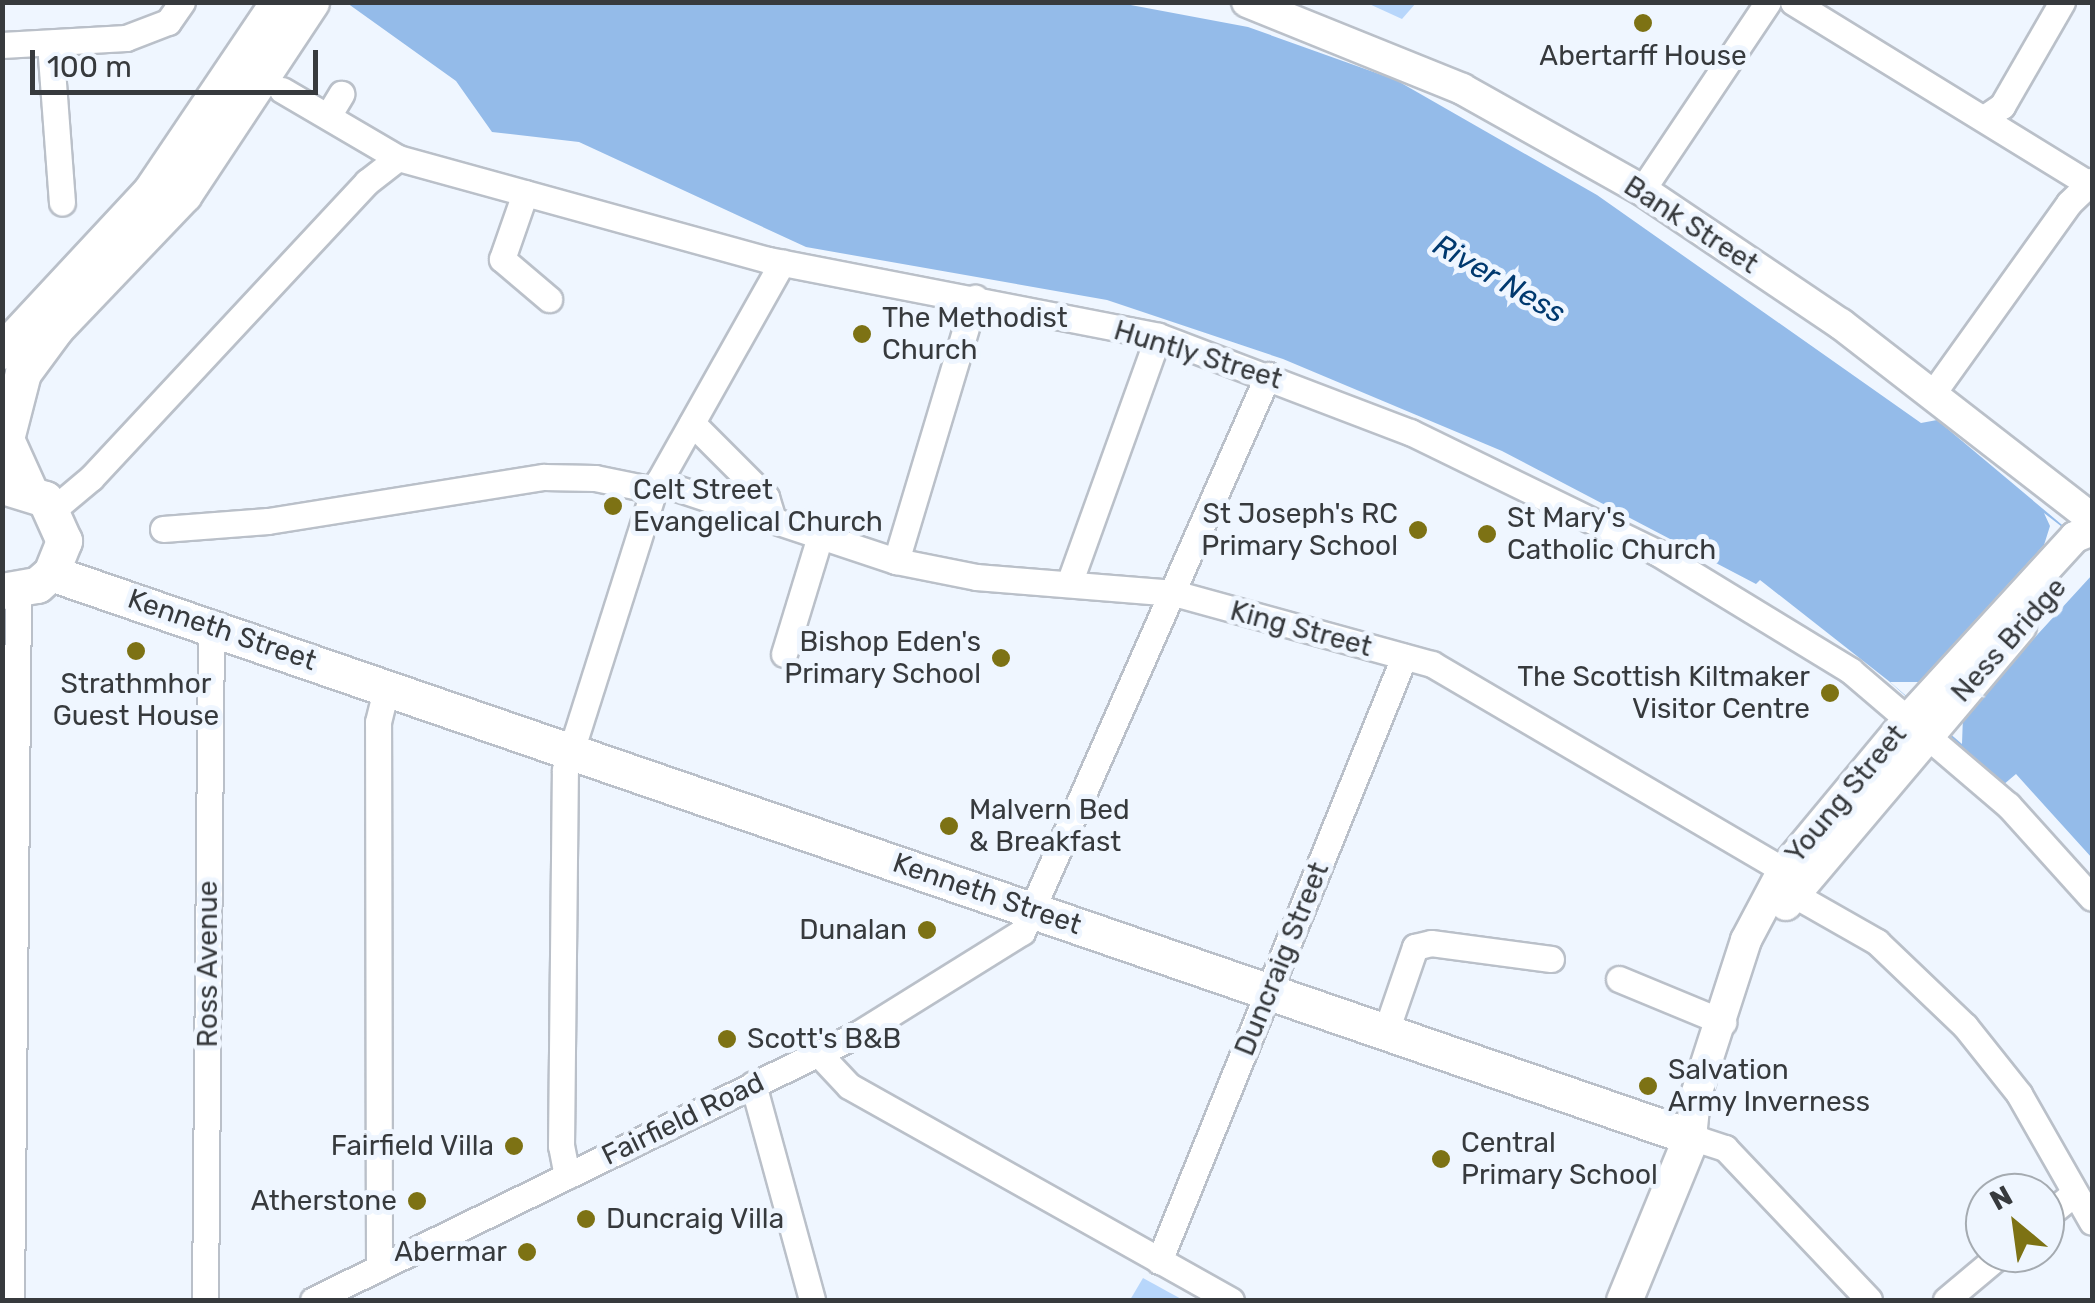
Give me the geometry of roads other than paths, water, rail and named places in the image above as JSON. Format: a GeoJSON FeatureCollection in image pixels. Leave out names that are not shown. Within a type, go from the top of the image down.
{"type":"FeatureCollection","features":[{"type":"Feature","properties":{"kind":"highway"},"geometry":{"type":"LineString","coordinates":[[2,351],[150,192],[299,4]]}},
{"type":"Feature","properties":{"kind":"highway"},"geometry":{"type":"LineString","coordinates":[[10,591],[51,573],[64,540],[29,496],[6,439],[24,373],[56,328],[184,194],[299,4]]}},
{"type":"Feature","properties":{"kind":"highway","name":"Kenneth Street"},"geometry":{"type":"LineString","coordinates":[[51,573],[570,748],[1691,1137]]}},
{"type":"Feature","properties":{"kind":"highway"},"geometry":{"type":"LineString","coordinates":[[1624,1300],[1691,1137]]}},
{"type":"Feature","properties":{"kind":"main road","name":"Bank Street"},"geometry":{"type":"LineString","coordinates":[[1247,2],[1462,88],[1642,190],[1933,393],[2089,536]]}},
{"type":"Feature","properties":{"kind":"main road","name":"Ness Bridge"},"geometry":{"type":"LineString","coordinates":[[1923,719],[2089,536]]}},
{"type":"Feature","properties":{"kind":"main road","name":"Young Street"},"geometry":{"type":"LineString","coordinates":[[1788,882],[1923,719]]}},
{"type":"Feature","properties":{"kind":"main road"},"geometry":{"type":"LineString","coordinates":[[1691,1137],[1695,1098],[1723,1022],[1746,940],[1788,882]]}},
{"type":"Feature","properties":{"kind":"main road"},"geometry":{"type":"LineString","coordinates":[[1691,1137],[1713,1106],[1788,882]]}},
{"type":"Feature","properties":{"kind":"street"},"geometry":{"type":"LineString","coordinates":[[1642,190],[1768,2]]}},
{"type":"Feature","properties":{"kind":"street"},"geometry":{"type":"LineString","coordinates":[[1793,2],[2091,184],[2069,203],[1933,393]]}},
{"type":"Feature","properties":{"kind":"street"},"geometry":{"type":"LineString","coordinates":[[1984,118],[2002,106],[2062,2]]}},
{"type":"Feature","properties":{"kind":"street"},"geometry":{"type":"LineString","coordinates":[[2,45],[149,32],[181,5]]}},
{"type":"Feature","properties":{"kind":"street"},"geometry":{"type":"LineString","coordinates":[[50,43],[62,203]]}},
{"type":"Feature","properties":{"kind":"street","name":"Huntly Street"},"geometry":{"type":"LineString","coordinates":[[282,90],[334,105],[398,158],[782,263],[1158,336],[1410,432],[1658,553],[1747,602],[1923,719],[2008,804],[2092,898]]}},
{"type":"Feature","properties":{"kind":"street"},"geometry":{"type":"LineString","coordinates":[[29,496],[90,478],[367,182],[398,158]]}},
{"type":"Feature","properties":{"kind":"street"},"geometry":{"type":"LineString","coordinates":[[525,193],[502,258],[549,299]]}},
{"type":"Feature","properties":{"kind":"street"},"geometry":{"type":"LineString","coordinates":[[567,1176],[560,1146],[562,807],[570,748],[656,486],[782,263]]}},
{"type":"Feature","properties":{"kind":"street"},"geometry":{"type":"LineString","coordinates":[[896,561],[974,298]]}},
{"type":"Feature","properties":{"kind":"street"},"geometry":{"type":"LineString","coordinates":[[1070,581],[1158,336]]}},
{"type":"Feature","properties":{"kind":"street","name":"Fairfield Road"},"geometry":{"type":"LineString","coordinates":[[313,1300],[818,1053],[1008,945],[1032,910],[1268,375]]}},
{"type":"Feature","properties":{"kind":"street"},"geometry":{"type":"LineString","coordinates":[[692,423],[766,497],[773,520]]}},
{"type":"Feature","properties":{"kind":"street","name":"King Street"},"geometry":{"type":"LineString","coordinates":[[163,529],[268,522],[544,477],[594,478],[656,486],[896,561],[976,577],[1070,581],[1174,593],[1445,669],[1788,882],[1877,942],[1965,1026],[2019,1094],[2092,1222]]}},
{"type":"Feature","properties":{"kind":"street"},"geometry":{"type":"LineString","coordinates":[[784,654],[820,536]]}},
{"type":"Feature","properties":{"kind":"street"},"geometry":{"type":"LineString","coordinates":[[10,591],[11,1300]]}},
{"type":"Feature","properties":{"kind":"street","name":"Ross Avenue"},"geometry":{"type":"LineString","coordinates":[[206,1300],[211,626]]}},
{"type":"Feature","properties":{"kind":"street","name":"Duncraig Street"},"geometry":{"type":"LineString","coordinates":[[1159,1261],[1404,657]]}},
{"type":"Feature","properties":{"kind":"street"},"geometry":{"type":"LineString","coordinates":[[379,1268],[378,722],[387,686]]}},
{"type":"Feature","properties":{"kind":"street"},"geometry":{"type":"LineString","coordinates":[[1386,1031],[1415,947],[1431,942],[1551,959]]}},
{"type":"Feature","properties":{"kind":"street"},"geometry":{"type":"LineString","coordinates":[[1619,979],[1723,1022]]}},
{"type":"Feature","properties":{"kind":"street"},"geometry":{"type":"LineString","coordinates":[[818,1053],[850,1086],[1231,1300]]}},
{"type":"Feature","properties":{"kind":"street"},"geometry":{"type":"LineString","coordinates":[[753,1084],[812,1300]]}},
{"type":"Feature","properties":{"kind":"street","name":"Kenneth Street"},"geometry":{"type":"LineString","coordinates":[[1691,1137],[1725,1148],[1869,1300]]}},
{"type":"Feature","properties":{"kind":"street"},"geometry":{"type":"LineString","coordinates":[[2065,1201],[2075,1193]]}},
{"type":"Feature","properties":{"kind":"street"},"geometry":{"type":"LineString","coordinates":[[1946,1300],[1978,1273]]}},
{"type":"Feature","properties":{"kind":"water","name":"River Ness"},"geometry":{"type":"Polygon","coordinates":[[[347,3],[1120,3],[1248,27],[1396,80],[1597,195],[1921,423],[1937,420],[2092,550],[2092,858],[2016,774],[2003,785],[1890,682],[1760,580],[1756,584],[1502,451],[1283,359],[1107,300],[806,247],[579,142],[492,132],[456,81],[347,3]]]}},
{"type":"Feature","properties":{"kind":"place","name":"Abertarff House"},"geometry":{"type":"Point","coordinates":[1643,23]}},
{"type":"Feature","properties":{"kind":"place","name":"The Methodist Church"},"geometry":{"type":"Point","coordinates":[862,334]}},
{"type":"Feature","properties":{"kind":"place","name":"Celt Street Evangelical Church"},"geometry":{"type":"Point","coordinates":[613,506]}},
{"type":"Feature","properties":{"kind":"place","name":"St Joseph's RC Primary School"},"geometry":{"type":"Point","coordinates":[1418,530]}},
{"type":"Feature","properties":{"kind":"place","name":"St Mary's Catholic Church"},"geometry":{"type":"Point","coordinates":[1487,534]}},
{"type":"Feature","properties":{"kind":"place","name":"Strathmhor Guest House"},"geometry":{"type":"Point","coordinates":[136,651]}},
{"type":"Feature","properties":{"kind":"place","name":"Bishop Eden's Primary School"},"geometry":{"type":"Point","coordinates":[1001,658]}},
{"type":"Feature","properties":{"kind":"place","name":"The Scottish Kiltmaker Visitor Centre"},"geometry":{"type":"Point","coordinates":[1830,693]}},
{"type":"Feature","properties":{"kind":"place","name":"Malvern Bed & Breakfast"},"geometry":{"type":"Point","coordinates":[949,826]}},
{"type":"Feature","properties":{"kind":"place","name":"Dunalan"},"geometry":{"type":"Point","coordinates":[927,930]}},
{"type":"Feature","properties":{"kind":"place","name":"Scott's B&B"},"geometry":{"type":"Point","coordinates":[727,1039]}},
{"type":"Feature","properties":{"kind":"place","name":"Salvation Army Inverness"},"geometry":{"type":"Point","coordinates":[1648,1086]}},
{"type":"Feature","properties":{"kind":"place","name":"Fairfield Villa"},"geometry":{"type":"Point","coordinates":[514,1146]}},
{"type":"Feature","properties":{"kind":"place","name":"Central Primary School"},"geometry":{"type":"Point","coordinates":[1441,1159]}},
{"type":"Feature","properties":{"kind":"place","name":"Atherstone"},"geometry":{"type":"Point","coordinates":[417,1201]}},
{"type":"Feature","properties":{"kind":"place","name":"Duncraig Villa"},"geometry":{"type":"Point","coordinates":[586,1219]}},
{"type":"Feature","properties":{"kind":"place","name":"Abermar"},"geometry":{"type":"Point","coordinates":[527,1252]}}]}
